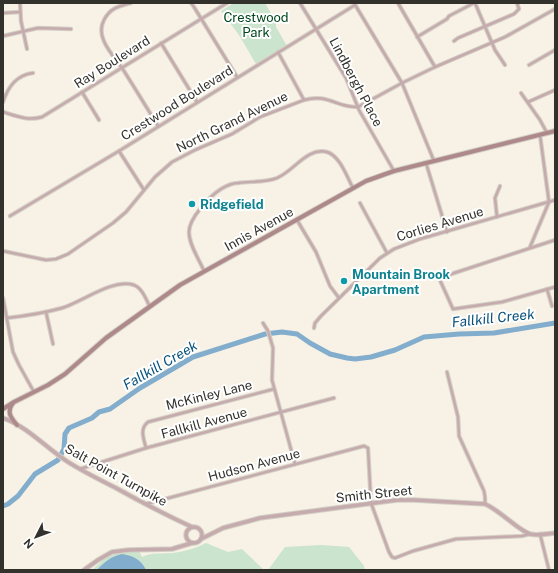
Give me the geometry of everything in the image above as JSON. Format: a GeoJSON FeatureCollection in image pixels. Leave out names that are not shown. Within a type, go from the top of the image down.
{"type":"FeatureCollection","features":[{"type":"Feature","properties":{"kind":"main road","name":"Innis Avenue"},"geometry":{"type":"LineString","coordinates":[[3,408],[66,374],[106,338],[180,285],[353,188],[380,175],[394,171],[555,131]]}},
{"type":"Feature","properties":{"kind":"main road"},"geometry":{"type":"LineString","coordinates":[[14,402],[9,410],[9,414],[18,425]]}},
{"type":"Feature","properties":{"kind":"street"},"geometry":{"type":"LineString","coordinates":[[20,3],[22,31],[27,49]]}},
{"type":"Feature","properties":{"kind":"street"},"geometry":{"type":"LineString","coordinates":[[131,3],[113,9],[106,16],[101,26],[101,34],[106,45],[158,126]]}},
{"type":"Feature","properties":{"kind":"street"},"geometry":{"type":"LineString","coordinates":[[191,3],[202,18],[237,77]]}},
{"type":"Feature","properties":{"kind":"street","name":"Ray Boulevard"},"geometry":{"type":"LineString","coordinates":[[3,112],[26,118],[42,117],[161,42],[227,3]]}},
{"type":"Feature","properties":{"kind":"street","name":"Lindbergh Place"},"geometry":{"type":"LineString","coordinates":[[300,3],[346,78],[358,107],[394,171]]}},
{"type":"Feature","properties":{"kind":"street"},"geometry":{"type":"LineString","coordinates":[[398,3],[435,67]]}},
{"type":"Feature","properties":{"kind":"street"},"geometry":{"type":"LineString","coordinates":[[417,37],[447,19],[449,16],[474,3],[492,43],[505,65]]}},
{"type":"Feature","properties":{"kind":"street"},"geometry":{"type":"LineString","coordinates":[[454,41],[514,14],[519,9],[517,3]]}},
{"type":"Feature","properties":{"kind":"street"},"geometry":{"type":"LineString","coordinates":[[354,4],[402,83],[434,161]]}},
{"type":"Feature","properties":{"kind":"street","name":"Crestwood Boulevard"},"geometry":{"type":"LineString","coordinates":[[10,216],[119,151],[354,4]]}},
{"type":"Feature","properties":{"kind":"street"},"geometry":{"type":"LineString","coordinates":[[358,107],[435,67],[524,28],[555,9]]}},
{"type":"Feature","properties":{"kind":"street"},"geometry":{"type":"LineString","coordinates":[[3,12],[20,12]]}},
{"type":"Feature","properties":{"kind":"street"},"geometry":{"type":"LineString","coordinates":[[3,36],[38,28],[71,29]]}},
{"type":"Feature","properties":{"kind":"street"},"geometry":{"type":"LineString","coordinates":[[161,42],[197,102]]}},
{"type":"Feature","properties":{"kind":"street"},"geometry":{"type":"LineString","coordinates":[[529,65],[555,50]]}},
{"type":"Feature","properties":{"kind":"street"},"geometry":{"type":"LineString","coordinates":[[278,52],[304,100]]}},
{"type":"Feature","properties":{"kind":"street"},"geometry":{"type":"LineString","coordinates":[[3,102],[9,87],[14,82],[24,75],[32,73]]}},
{"type":"Feature","properties":{"kind":"street"},"geometry":{"type":"LineString","coordinates":[[528,102],[555,90]]}},
{"type":"Feature","properties":{"kind":"street"},"geometry":{"type":"LineString","coordinates":[[82,92],[99,120]]}},
{"type":"Feature","properties":{"kind":"street"},"geometry":{"type":"LineString","coordinates":[[521,93],[547,133]]}},
{"type":"Feature","properties":{"kind":"street","name":"North Grand Avenue"},"geometry":{"type":"LineString","coordinates":[[3,251],[46,260],[61,257],[78,248],[126,212],[162,169],[180,157],[232,134],[260,117],[312,98],[323,98],[350,107],[358,107]]}},
{"type":"Feature","properties":{"kind":"street"},"geometry":{"type":"LineString","coordinates":[[530,248],[549,202],[540,135]]}},
{"type":"Feature","properties":{"kind":"street"},"geometry":{"type":"LineString","coordinates":[[119,151],[144,190]]}},
{"type":"Feature","properties":{"kind":"street"},"geometry":{"type":"LineString","coordinates":[[204,271],[189,236],[190,226],[202,207],[221,189],[237,183],[265,181],[278,178],[310,154],[323,151],[334,156],[353,188]]}},
{"type":"Feature","properties":{"kind":"street"},"geometry":{"type":"LineString","coordinates":[[426,163],[447,232]]}},
{"type":"Feature","properties":{"kind":"street"},"geometry":{"type":"LineString","coordinates":[[497,217],[495,198],[500,186]]}},
{"type":"Feature","properties":{"kind":"street","name":"Corlies Avenue"},"geometry":{"type":"LineString","coordinates":[[314,328],[318,319],[339,298],[387,253],[394,249],[420,239],[555,200]]}},
{"type":"Feature","properties":{"kind":"street"},"geometry":{"type":"LineString","coordinates":[[360,203],[387,253]]}},
{"type":"Feature","properties":{"kind":"street"},"geometry":{"type":"LineString","coordinates":[[297,219],[316,252],[330,286],[339,298]]}},
{"type":"Feature","properties":{"kind":"street"},"geometry":{"type":"LineString","coordinates":[[555,240],[439,278],[454,309],[502,302],[555,287]]}},
{"type":"Feature","properties":{"kind":"street"},"geometry":{"type":"LineString","coordinates":[[7,318],[46,312],[74,304],[109,288],[124,284],[132,284],[140,289],[150,307]]}},
{"type":"Feature","properties":{"kind":"street"},"geometry":{"type":"LineString","coordinates":[[547,289],[552,306]]}},
{"type":"Feature","properties":{"kind":"street"},"geometry":{"type":"LineString","coordinates":[[3,298],[13,352],[18,365],[34,392]]}},
{"type":"Feature","properties":{"kind":"street"},"geometry":{"type":"LineString","coordinates":[[46,312],[53,344]]}},
{"type":"Feature","properties":{"kind":"street"},"geometry":{"type":"LineString","coordinates":[[263,323],[268,331],[273,348],[271,373],[274,389],[295,464]]}},
{"type":"Feature","properties":{"kind":"street"},"geometry":{"type":"LineString","coordinates":[[447,372],[458,417],[459,436],[484,491],[486,497],[485,504]]}},
{"type":"Feature","properties":{"kind":"street","name":"McKinley Lane"},"geometry":{"type":"LineString","coordinates":[[146,448],[142,430],[148,422],[274,389]]}},
{"type":"Feature","properties":{"kind":"street","name":"Fallkill Avenue"},"geometry":{"type":"LineString","coordinates":[[80,469],[146,448],[334,398]]}},
{"type":"Feature","properties":{"kind":"street","name":"Salt Point Turnpike"},"geometry":{"type":"LineString","coordinates":[[3,418],[18,425],[80,469],[192,527]]}},
{"type":"Feature","properties":{"kind":"street","name":"Hudson Avenue"},"geometry":{"type":"LineString","coordinates":[[146,504],[367,446],[371,504]]}},
{"type":"Feature","properties":{"kind":"street","name":"Smith Street"},"geometry":{"type":"LineString","coordinates":[[201,539],[236,524],[260,518],[414,500],[485,504],[495,508],[530,534]]}},
{"type":"Feature","properties":{"kind":"street"},"geometry":{"type":"LineString","coordinates":[[371,504],[389,552],[392,557],[395,558],[413,551],[456,539],[555,533]]}},
{"type":"Feature","properties":{"kind":"street","name":"Salt Point Turnpike"},"geometry":{"type":"LineString","coordinates":[[180,522],[187,531]]}},
{"type":"Feature","properties":{"kind":"street"},"geometry":{"type":"LineString","coordinates":[[182,546],[187,538],[187,531],[192,527],[197,527],[201,531],[213,533]]}},
{"type":"Feature","properties":{"kind":"street"},"geometry":{"type":"LineString","coordinates":[[84,570],[106,555],[119,550],[172,549],[192,542],[197,542],[201,539],[201,531]]}},
{"type":"Feature","properties":{"kind":"street"},"geometry":{"type":"LineString","coordinates":[[540,534],[549,570]]}},
{"type":"Feature","properties":{"kind":"street"},"geometry":{"type":"LineString","coordinates":[[187,538],[192,542]]}},
{"type":"Feature","properties":{"kind":"green space","name":"Crestwood Park"},"geometry":{"type":"Polygon","coordinates":[[[234,3],[265,3],[287,46],[256,64],[239,35],[221,11],[234,3]]]}},
{"type":"Feature","properties":{"kind":"green space"},"geometry":{"type":"Polygon","coordinates":[[[206,543],[228,552],[242,549],[264,570],[92,570],[108,556],[117,552],[138,549],[142,557],[145,555],[186,551],[206,543]]]}},
{"type":"Feature","properties":{"kind":"green space"},"geometry":{"type":"Polygon","coordinates":[[[321,545],[349,547],[364,566],[365,570],[268,570],[285,547],[321,545]]]}},
{"type":"Feature","properties":{"kind":"water"},"geometry":{"type":"Polygon","coordinates":[[[122,554],[130,556],[142,563],[146,570],[97,570],[108,560],[122,554]]]}},
{"type":"Feature","properties":{"kind":"waterway","name":"Fallkill Creek"},"geometry":{"type":"LineString","coordinates":[[3,506],[18,496],[35,474],[58,460],[64,449],[65,434],[69,428],[92,418],[99,412],[110,409],[140,388],[193,357],[265,334],[282,332],[297,334],[330,354],[355,359],[371,357],[395,350],[424,337],[494,333],[555,323]]}},
{"type":"Feature","properties":{"kind":"place","name":"Ridgefield"},"geometry":{"type":"Point","coordinates":[192,204]}},
{"type":"Feature","properties":{"kind":"place","name":"Mountain Brook Apartment"},"geometry":{"type":"Point","coordinates":[344,281]}}]}
